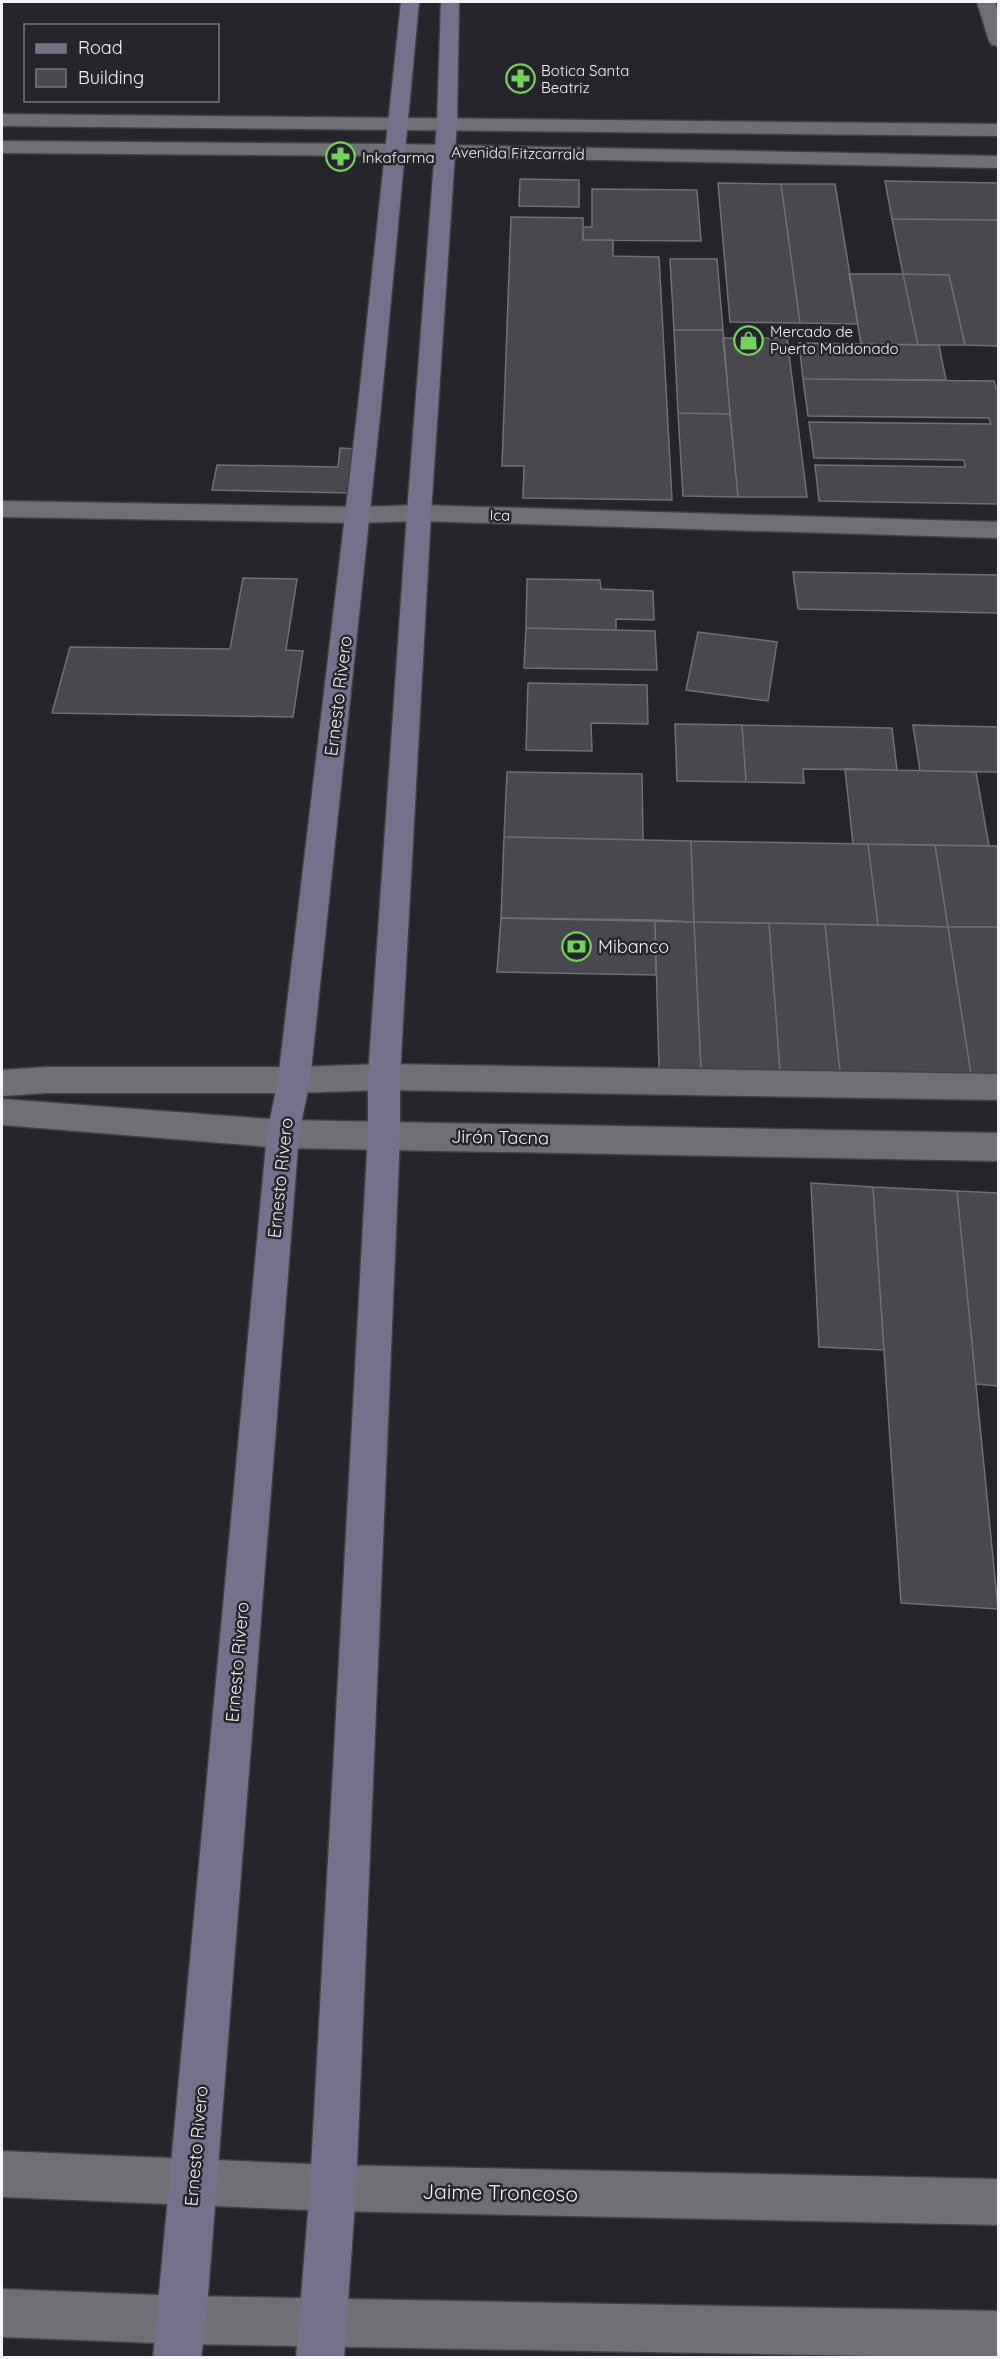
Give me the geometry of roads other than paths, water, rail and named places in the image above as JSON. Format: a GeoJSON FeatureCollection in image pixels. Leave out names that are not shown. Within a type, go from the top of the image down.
{"type":"FeatureCollection","features":[{"type":"Feature","properties":{"kind":"main road"},"geometry":{"type":"LineString","coordinates":[[322,2340],[333,2188],[384,1134],[384,1077],[445,137],[450,7],[410,7]]}},
{"type":"Feature","properties":{"kind":"main road","name":"Ernesto Rivero"},"geometry":{"type":"LineString","coordinates":[[180,2339],[283,1134],[294,1080],[359,515],[410,7]]}},
{"type":"Feature","properties":{"kind":"street"},"geometry":{"type":"LineString","coordinates":[[986,2],[999,41]]}},
{"type":"Feature","properties":{"kind":"street","name":"Avenida Fitzcarrald"},"geometry":{"type":"LineString","coordinates":[[2,120],[445,137],[999,130]]}},
{"type":"Feature","properties":{"kind":"street","name":"Avenida Fitzcarrald"},"geometry":{"type":"LineString","coordinates":[[2,147],[398,136],[999,162]]}},
{"type":"Feature","properties":{"kind":"street","name":"Ica"},"geometry":{"type":"LineString","coordinates":[[2,509],[359,515],[419,513],[999,530]]}},
{"type":"Feature","properties":{"kind":"street"},"geometry":{"type":"LineString","coordinates":[[2,1083],[48,1080],[294,1080],[384,1077],[999,1087]]}},
{"type":"Feature","properties":{"kind":"street","name":"Jirón Tacna"},"geometry":{"type":"LineString","coordinates":[[2,1112],[283,1134],[384,1134],[999,1147]]}},
{"type":"Feature","properties":{"kind":"street","name":"Jaime Troncoso"},"geometry":{"type":"LineString","coordinates":[[2,2174],[333,2188],[999,2202]]}},
{"type":"Feature","properties":{"kind":"street"},"geometry":{"type":"LineString","coordinates":[[2,2313],[180,2339],[999,2335]]}},
{"type":"Feature","properties":{"kind":"place","name":"Botica Santa Beatriz"},"geometry":{"type":"Point","coordinates":[520,79]}},
{"type":"Feature","properties":{"kind":"place","name":"Inkafarma"},"geometry":{"type":"Point","coordinates":[341,157]}},
{"type":"Feature","properties":{"kind":"place","name":"Mercado de Puerto Maldonado"},"geometry":{"type":"Point","coordinates":[749,340]}},
{"type":"Feature","properties":{"kind":"place","name":"Mibanco"},"geometry":{"type":"Point","coordinates":[577,946]}}]}
